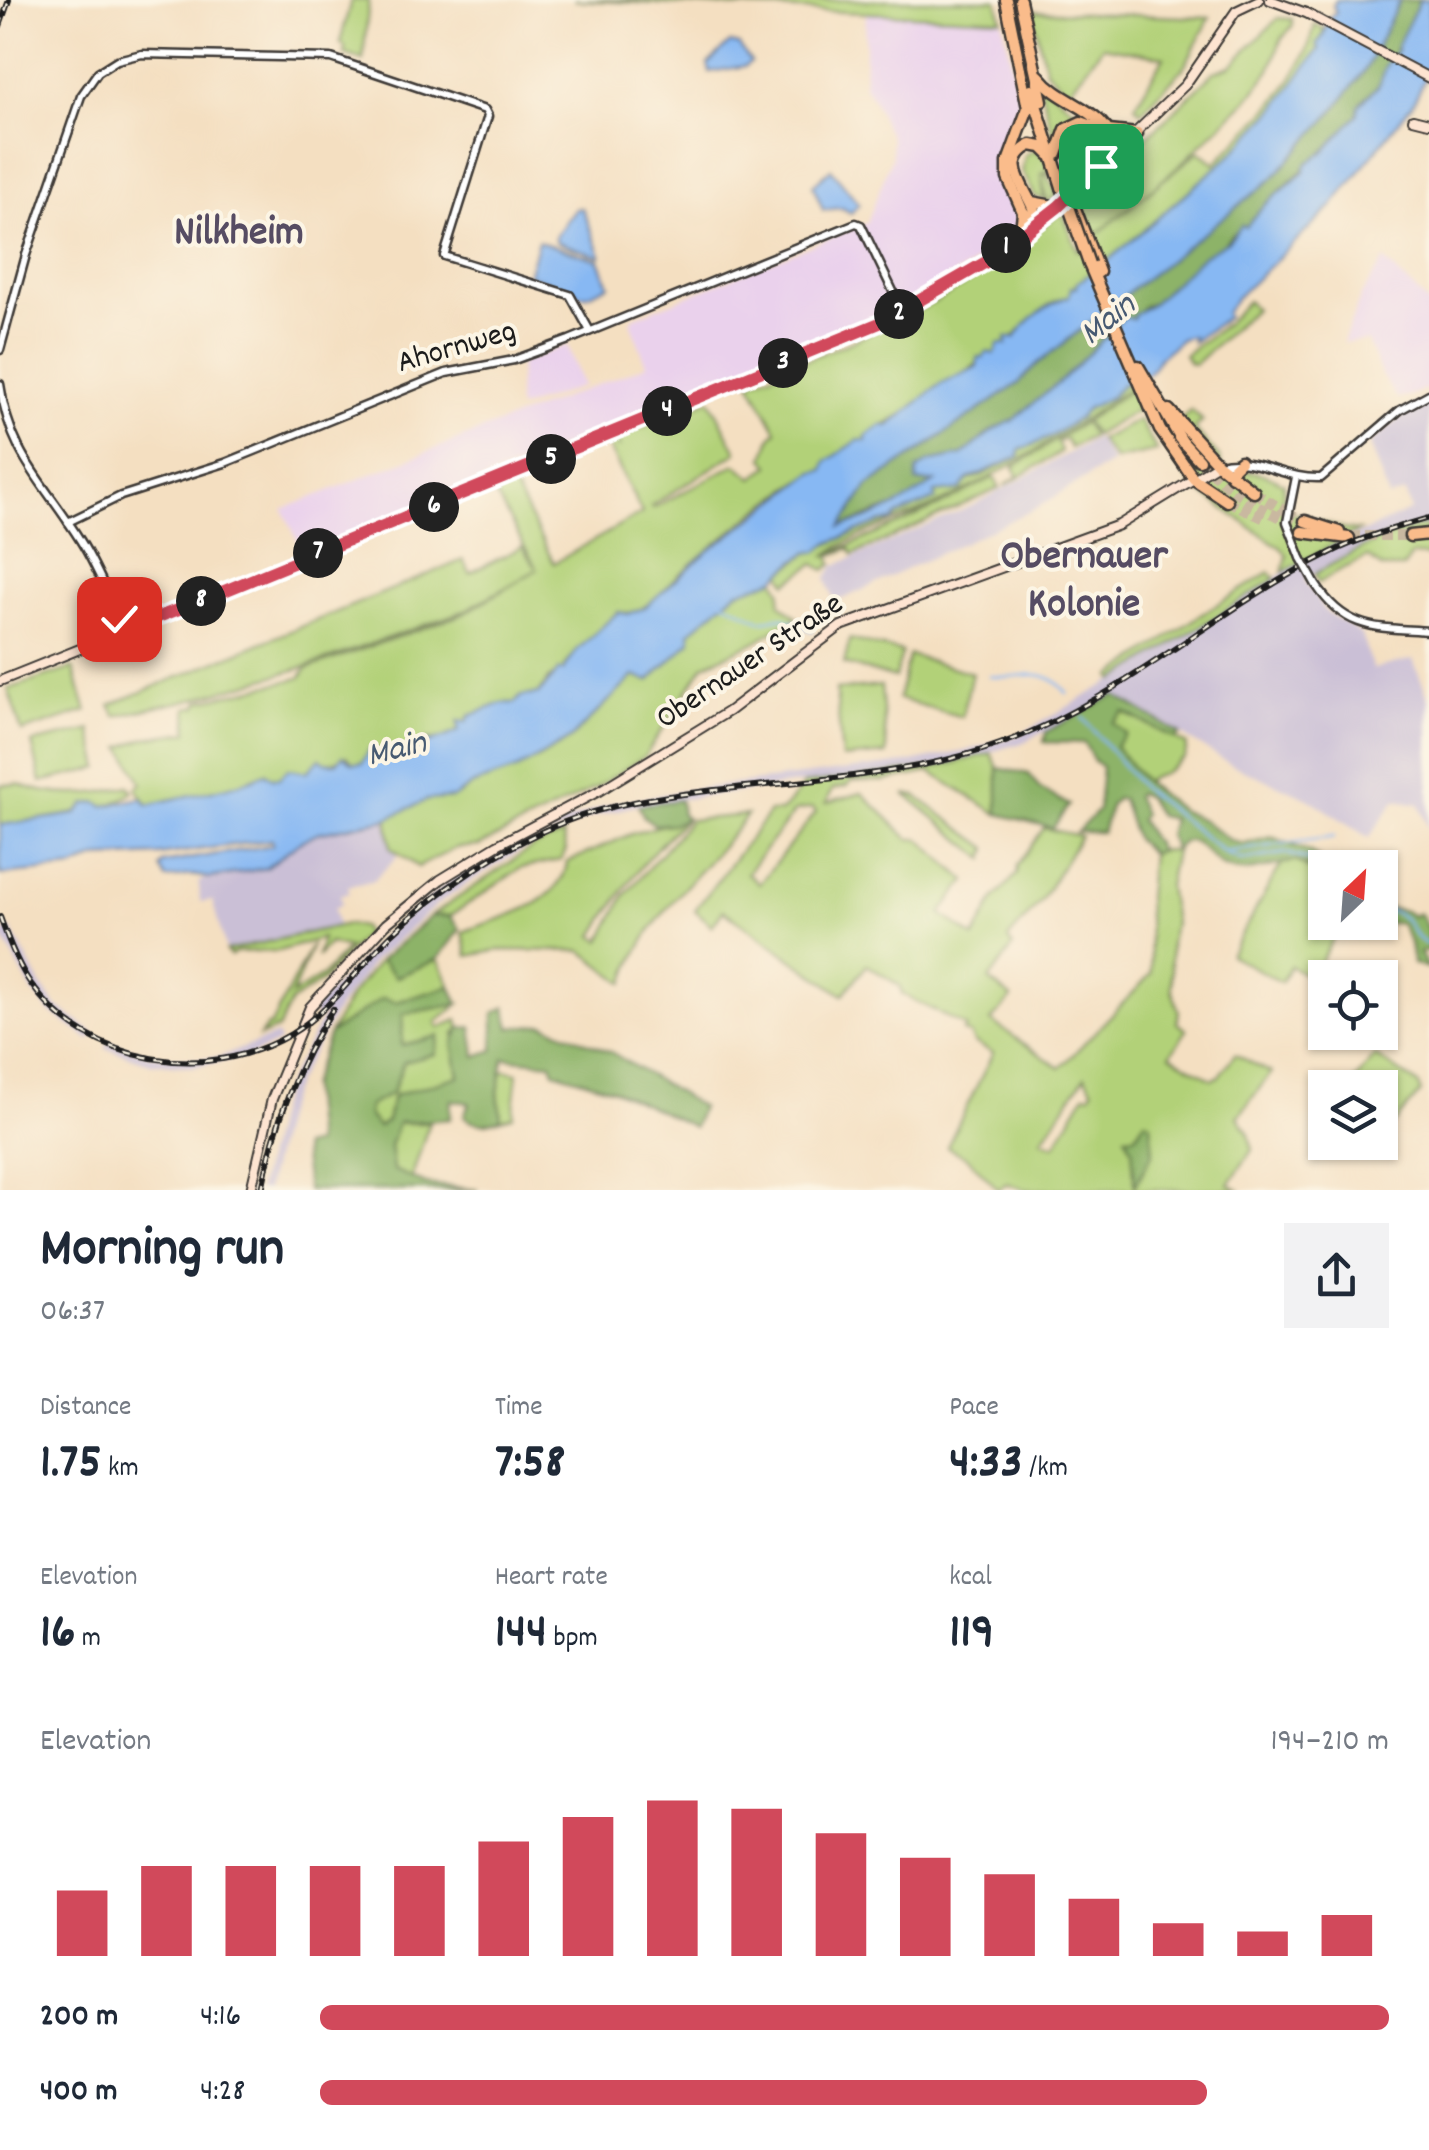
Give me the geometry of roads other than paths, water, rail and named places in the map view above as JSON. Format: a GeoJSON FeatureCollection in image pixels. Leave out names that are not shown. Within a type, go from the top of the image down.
{"type":"FeatureCollection","features":[{"type":"Feature","properties":{"kind":"highway"},"geometry":{"type":"LineString","coordinates":[[1012,1],[1028,107],[1007,170],[1010,186],[1037,216],[1036,224]]}},
{"type":"Feature","properties":{"kind":"highway"},"geometry":{"type":"LineString","coordinates":[[1012,1],[1089,264],[1121,345],[1184,443],[1225,467],[1232,469],[1240,461]]}},
{"type":"Feature","properties":{"kind":"highway"},"geometry":{"type":"LineString","coordinates":[[1020,59],[1049,88],[1091,112],[1117,152]]}},
{"type":"Feature","properties":{"kind":"highway"},"geometry":{"type":"LineString","coordinates":[[1055,156],[1063,134],[1075,124],[1087,123],[1105,134],[1137,134]]}},
{"type":"Feature","properties":{"kind":"highway"},"geometry":{"type":"LineString","coordinates":[[1101,166],[1105,134]]}},
{"type":"Feature","properties":{"kind":"highway"},"geometry":{"type":"LineString","coordinates":[[1020,237],[1027,207],[1016,158],[1031,145],[1055,156]]}},
{"type":"Feature","properties":{"kind":"highway"},"geometry":{"type":"LineString","coordinates":[[1064,185],[1144,386],[1153,418],[1187,470],[1227,501]]}},
{"type":"Feature","properties":{"kind":"highway"},"geometry":{"type":"LineString","coordinates":[[1027,207],[1058,207]]}},
{"type":"Feature","properties":{"kind":"highway"},"geometry":{"type":"LineString","coordinates":[[1144,386],[1198,453]]}},
{"type":"Feature","properties":{"kind":"highway"},"geometry":{"type":"LineString","coordinates":[[1225,467],[1254,492]]}},
{"type":"Feature","properties":{"kind":"highway"},"geometry":{"type":"LineString","coordinates":[[1303,527],[1350,536]]}},
{"type":"Feature","properties":{"kind":"highway"},"geometry":{"type":"LineString","coordinates":[[1410,536],[1429,534]]}},
{"type":"Feature","properties":{"kind":"main road"},"geometry":{"type":"LineString","coordinates":[[1236,11],[1237,0]]}},
{"type":"Feature","properties":{"kind":"main road"},"geometry":{"type":"LineString","coordinates":[[1274,0],[1429,78]]}},
{"type":"Feature","properties":{"kind":"main road"},"geometry":{"type":"LineString","coordinates":[[0,681],[458,498],[920,303],[963,278],[1058,207],[1137,134],[1198,70],[1236,11],[1252,1]]}},
{"type":"Feature","properties":{"kind":"main road"},"geometry":{"type":"LineString","coordinates":[[1415,116],[1429,121]]}},
{"type":"Feature","properties":{"kind":"main road","name":"Obernauer Straße"},"geometry":{"type":"LineString","coordinates":[[251,1190],[266,1118],[304,1019],[317,997],[394,916],[440,880],[497,845],[599,792],[729,711],[830,633],[881,610],[1119,525],[1187,470],[1225,467]]}},
{"type":"Feature","properties":{"kind":"street"},"geometry":{"type":"LineString","coordinates":[[0,350],[6,318],[81,96],[93,77],[128,56],[308,56],[348,62],[487,112],[444,256],[570,296],[590,331]]}},
{"type":"Feature","properties":{"kind":"street","name":"Ahornweg"},"geometry":{"type":"LineString","coordinates":[[68,522],[120,496],[225,463],[446,373],[514,360],[860,223],[895,292]]}},
{"type":"Feature","properties":{"kind":"street"},"geometry":{"type":"LineString","coordinates":[[895,292],[908,303],[920,303]]}},
{"type":"Feature","properties":{"kind":"street"},"geometry":{"type":"LineString","coordinates":[[895,292],[903,312]]}},
{"type":"Feature","properties":{"kind":"street"},"geometry":{"type":"LineString","coordinates":[[0,384],[20,455],[87,550],[124,630]]}},
{"type":"Feature","properties":{"kind":"street"},"geometry":{"type":"LineString","coordinates":[[1240,461],[1296,477],[1321,478],[1400,410],[1429,394]]}},
{"type":"Feature","properties":{"kind":"street"},"geometry":{"type":"LineString","coordinates":[[1296,477],[1286,522],[1301,558],[1333,608],[1365,626],[1429,631]]}},
{"type":"Feature","properties":{"kind":"water","name":"Main"},"geometry":{"type":"Polygon","coordinates":[[[1336,0],[1400,0],[1367,67],[1333,112],[1272,179],[1036,365],[1019,383],[868,486],[841,527],[890,509],[935,482],[917,482],[917,470],[929,462],[963,455],[993,430],[1012,421],[1104,338],[1110,337],[1110,331],[1124,317],[1133,319],[1204,255],[1228,241],[1242,225],[1246,227],[1357,115],[1359,105],[1378,86],[1420,0],[1429,0],[1429,71],[1413,103],[1331,208],[1236,298],[1225,313],[1227,317],[1192,342],[1192,336],[1181,339],[1149,373],[1121,385],[1111,397],[1086,409],[1049,438],[1020,450],[1019,457],[968,479],[960,490],[935,493],[936,499],[896,516],[893,521],[881,522],[827,544],[795,561],[775,579],[736,592],[690,632],[691,641],[649,681],[634,676],[571,738],[518,769],[472,785],[453,798],[427,800],[386,819],[317,833],[266,868],[210,878],[191,875],[166,879],[160,868],[163,863],[272,845],[272,840],[159,855],[96,858],[74,868],[0,875],[0,825],[76,814],[85,804],[97,802],[104,806],[142,798],[148,805],[266,773],[280,778],[288,769],[307,772],[320,758],[336,763],[343,756],[353,763],[362,763],[370,749],[392,752],[436,740],[459,730],[458,721],[467,722],[469,716],[502,703],[515,703],[521,696],[539,694],[559,670],[563,671],[577,650],[618,612],[628,614],[644,608],[706,553],[814,472],[824,470],[826,462],[859,440],[866,441],[866,436],[882,425],[889,426],[939,385],[977,367],[978,357],[983,358],[987,352],[995,354],[998,344],[1007,344],[1006,338],[1015,338],[1039,312],[1069,296],[1071,287],[1076,288],[1077,283],[1231,155],[1276,108],[1319,49],[1317,44],[1336,12],[1336,0]]]}},
{"type":"Feature","properties":{"kind":"water"},"geometry":{"type":"Polygon","coordinates":[[[730,43],[739,45],[751,62],[710,72],[708,64],[730,43]]]}},
{"type":"Feature","properties":{"kind":"water"},"geometry":{"type":"Polygon","coordinates":[[[831,169],[859,204],[851,213],[842,208],[823,210],[813,185],[831,169]]]}},
{"type":"Feature","properties":{"kind":"water"},"geometry":{"type":"Polygon","coordinates":[[[582,208],[600,257],[557,242],[555,237],[575,209],[582,208]]]}},
{"type":"Feature","properties":{"kind":"water"},"geometry":{"type":"Polygon","coordinates":[[[538,241],[599,260],[609,285],[579,295],[528,275],[538,241]]]}},
{"type":"Feature","properties":{"kind":"waterway"},"geometry":{"type":"LineString","coordinates":[[723,601],[762,621],[782,617],[813,631]]}},
{"type":"Feature","properties":{"kind":"waterway"},"geometry":{"type":"LineString","coordinates":[[989,676],[1039,675],[1058,683],[1067,693]]}},
{"type":"Feature","properties":{"kind":"waterway"},"geometry":{"type":"LineString","coordinates":[[1083,718],[1142,788],[1225,853],[1242,860],[1286,853],[1308,860]]}},
{"type":"Feature","properties":{"kind":"waterway"},"geometry":{"type":"LineString","coordinates":[[1227,852],[1334,837]]}},
{"type":"Feature","properties":{"kind":"waterway"},"geometry":{"type":"LineString","coordinates":[[1398,915],[1429,945]]}},
{"type":"Feature","properties":{"kind":"tunnel"},"geometry":{"type":"LineString","coordinates":[[1199,460],[1247,500],[1303,527]]}},
{"type":"Feature","properties":{"kind":"tunnel"},"geometry":{"type":"LineString","coordinates":[[1254,492],[1295,517]]}},
{"type":"Feature","properties":{"kind":"tunnel"},"geometry":{"type":"LineString","coordinates":[[1227,501],[1267,520]]}},
{"type":"Feature","properties":{"kind":"tunnel"},"geometry":{"type":"LineString","coordinates":[[1350,536],[1410,536]]}},
{"type":"Feature","properties":{"kind":"railway"},"geometry":{"type":"LineString","coordinates":[[0,26],[9,0]]}},
{"type":"Feature","properties":{"kind":"railway"},"geometry":{"type":"LineString","coordinates":[[0,917],[31,984],[55,1011],[84,1033],[116,1049],[187,1062],[223,1059],[258,1050],[291,1034],[319,1013],[390,936],[428,903],[494,857],[540,833],[580,816],[633,802],[892,770],[1000,744],[1044,726],[1127,680],[1286,576],[1365,538],[1429,518]]}},
{"type":"Feature","properties":{"kind":"railway"},"geometry":{"type":"LineString","coordinates":[[262,1190],[288,1096],[333,1009]]}},
{"type":"Feature","properties":{"kind":"district","name":"Nilkheim"},"geometry":{"type":"Point","coordinates":[239,235]}},
{"type":"Feature","properties":{"kind":"district","name":"Obernauer Kolonie"},"geometry":{"type":"Point","coordinates":[1084,583]}}]}
